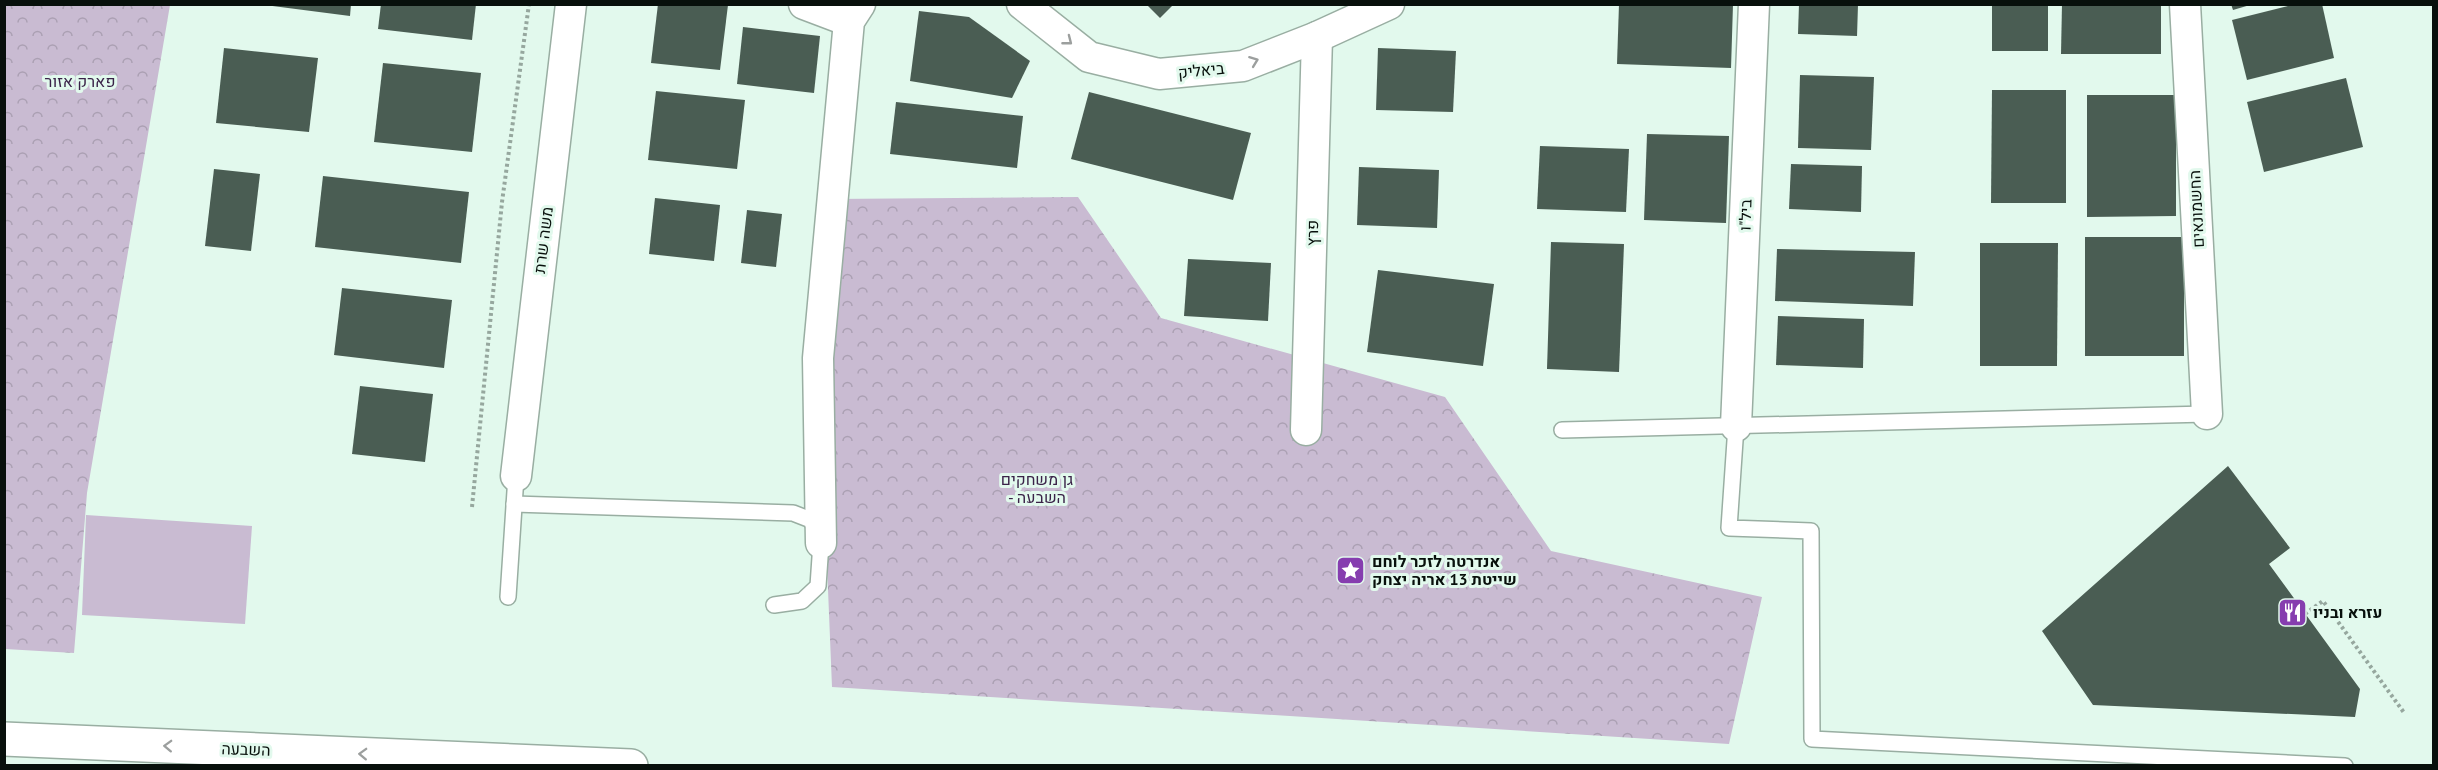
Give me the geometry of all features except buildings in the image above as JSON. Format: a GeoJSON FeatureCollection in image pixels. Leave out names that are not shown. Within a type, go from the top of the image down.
{"type":"FeatureCollection","features":[{"type":"Feature","properties":{"kind":"highway","name":"השבעה"},"geometry":{"type":"LineString","coordinates":[[4,739],[631,765]]}},
{"type":"Feature","properties":{"kind":"street","name":"משה שרת"},"geometry":{"type":"LineString","coordinates":[[515,490],[571,4]]}},
{"type":"Feature","properties":{"kind":"street"},"geometry":{"type":"LineString","coordinates":[[804,4],[855,13],[818,358],[821,543]]}},
{"type":"Feature","properties":{"kind":"street","name":"ביאליק"},"geometry":{"type":"LineString","coordinates":[[1022,4],[1089,57],[1159,74],[1243,66],[1317,37],[1389,4]]}},
{"type":"Feature","properties":{"kind":"street","name":"ביל\"ו"},"geometry":{"type":"LineString","coordinates":[[1736,426],[1754,4]]}},
{"type":"Feature","properties":{"kind":"street","name":"החשמונאים"},"geometry":{"type":"LineString","coordinates":[[2185,4],[2207,414]]}},
{"type":"Feature","properties":{"kind":"street","name":"פרץ"},"geometry":{"type":"LineString","coordinates":[[1306,430],[1317,37]]}},
{"type":"Feature","properties":{"kind":"lane"},"geometry":{"type":"LineString","coordinates":[[1562,430],[2207,414]]}},
{"type":"Feature","properties":{"kind":"lane"},"geometry":{"type":"LineString","coordinates":[[1736,426],[1730,528],[1811,531],[1812,739],[2345,765]]}},
{"type":"Feature","properties":{"kind":"lane"},"geometry":{"type":"LineString","coordinates":[[508,597],[515,490],[793,513],[811,520],[821,543],[818,586],[802,601],[774,605]]}},
{"type":"Feature","properties":{"kind":"path"},"geometry":{"type":"LineString","coordinates":[[472,507],[502,202],[529,4]]}},
{"type":"Feature","properties":{"kind":"path"},"geometry":{"type":"LineString","coordinates":[[2306,614],[2324,601],[2404,714]]}},
{"type":"Feature","properties":{"kind":"green space","name":"פארק אזור"},"geometry":{"type":"Polygon","coordinates":[[[4,5],[170,5],[87,493],[74,653],[5,649],[4,5]]]}},
{"type":"Feature","properties":{"kind":"green space","name":"גן משחקים - השבעה"},"geometry":{"type":"Polygon","coordinates":[[[1078,197],[1161,318],[1445,397],[1551,551],[1762,597],[1729,744],[832,687],[820,394],[831,199],[1078,197]]]}},
{"type":"Feature","properties":{"kind":"green space"},"geometry":{"type":"Polygon","coordinates":[[[86,515],[252,526],[245,624],[82,615],[86,515]]]}},
{"type":"Feature","properties":{"kind":"place","name":"אנדרטה לזכר לוחם שייטת 13 אריה יצחק"},"geometry":{"type":"Point","coordinates":[1351,570]}},
{"type":"Feature","properties":{"kind":"place","name":"עזרא ובניו"},"geometry":{"type":"Point","coordinates":[2292,612]}}]}
